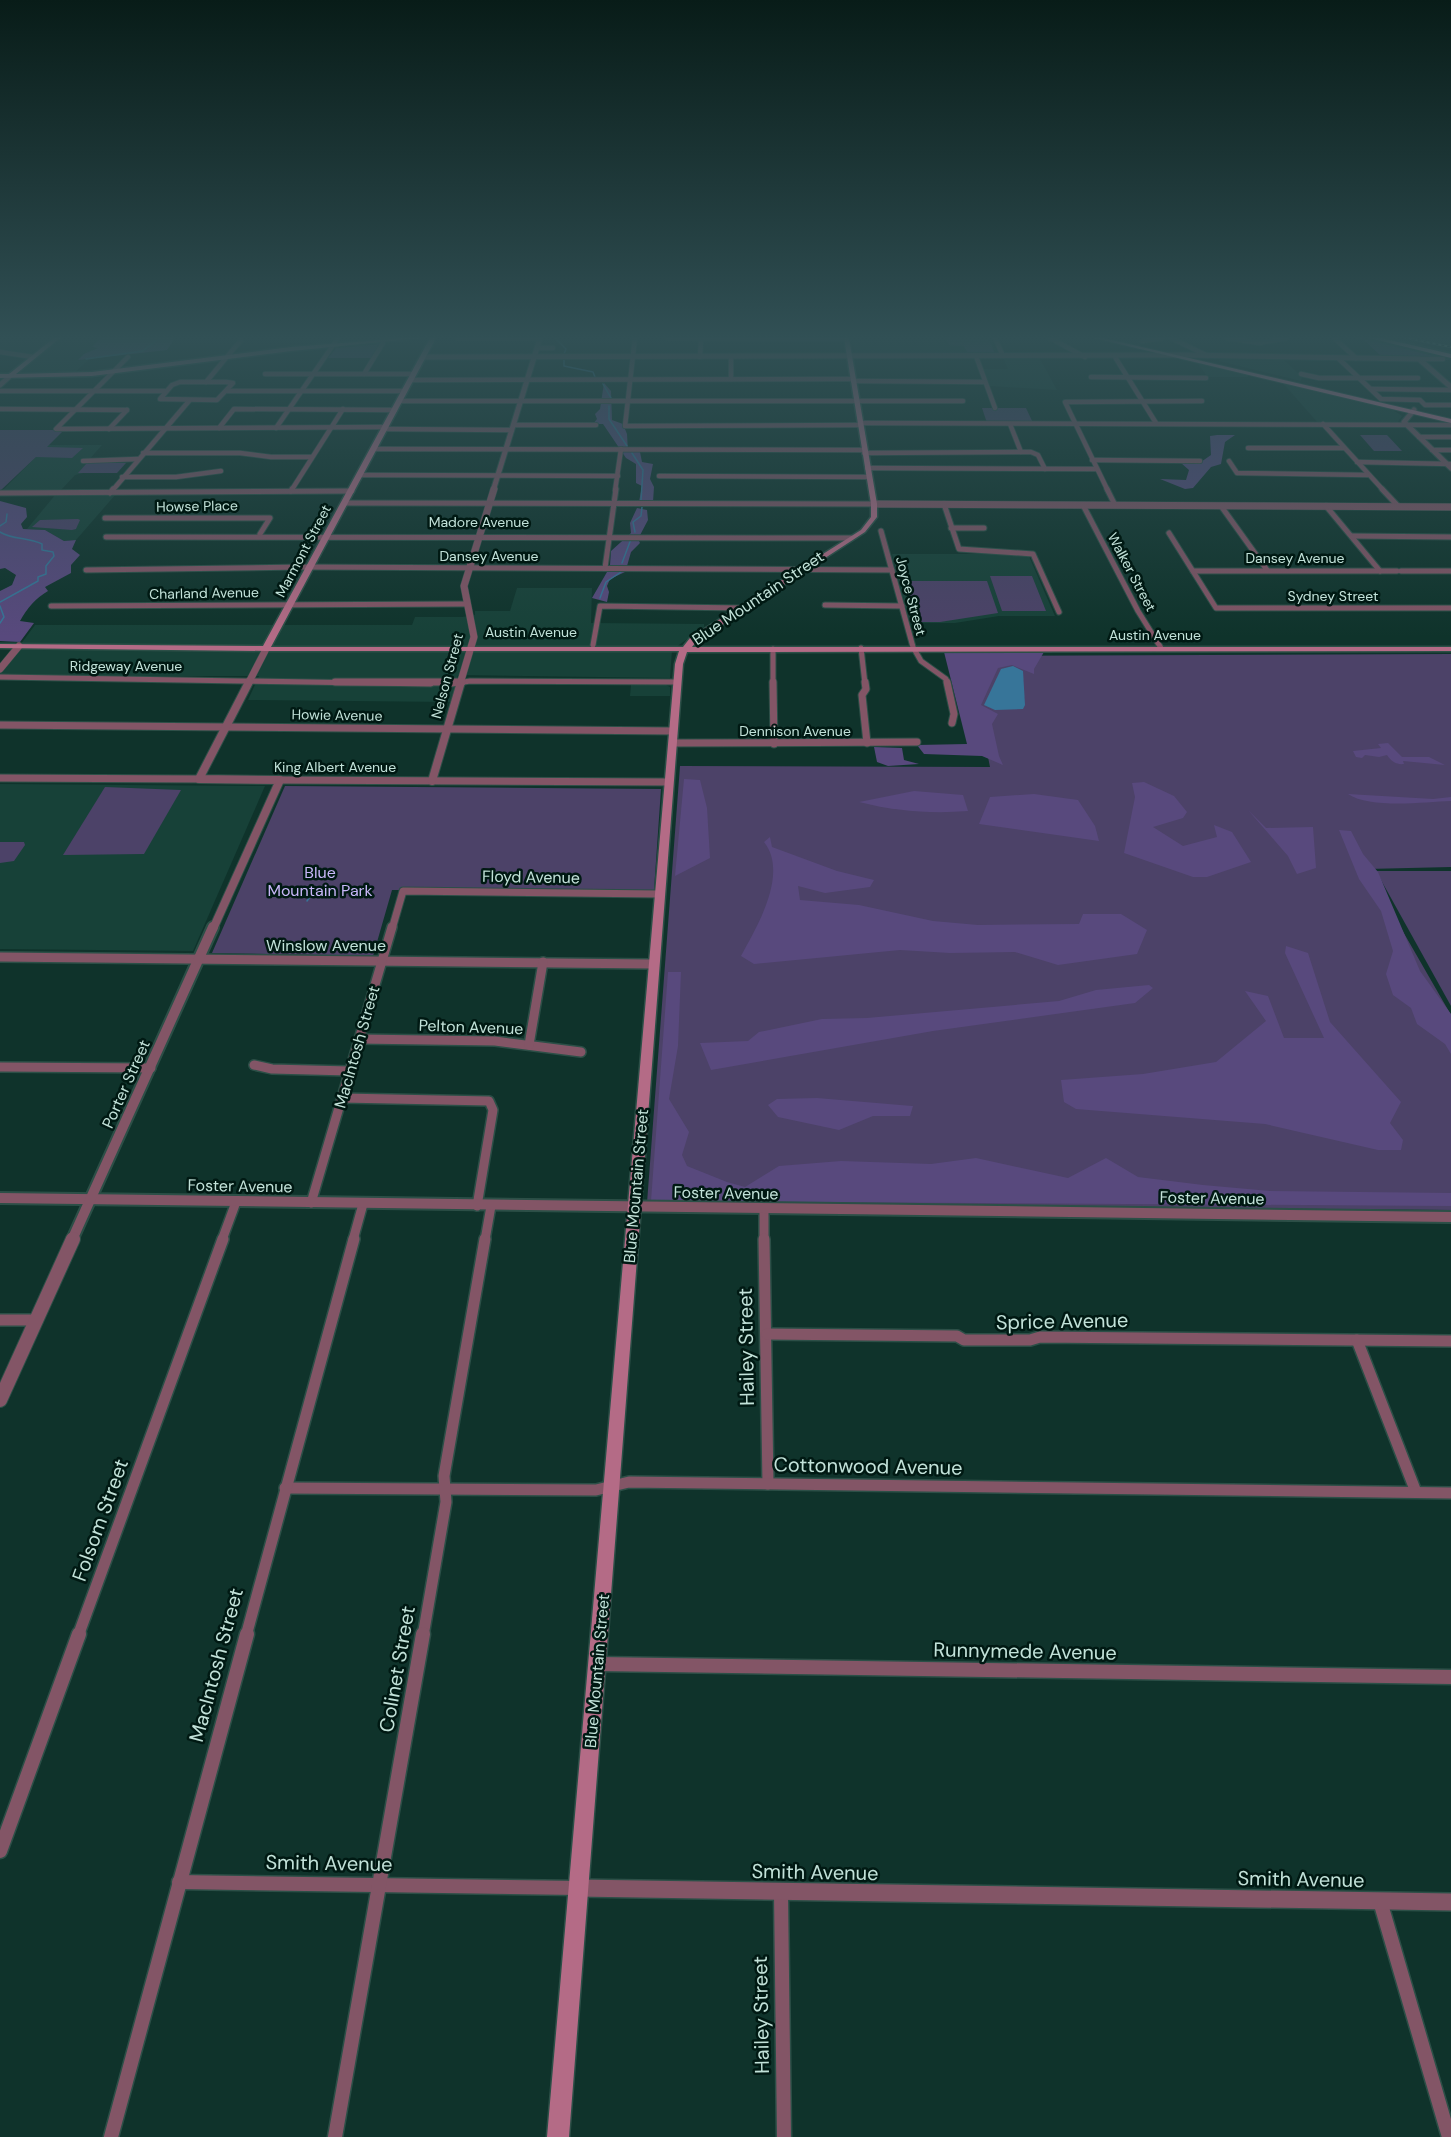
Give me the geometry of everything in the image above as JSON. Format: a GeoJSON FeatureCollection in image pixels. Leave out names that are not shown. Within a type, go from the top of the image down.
{"type":"FeatureCollection","features":[{"type":"Feature","properties":{"kind":"main road","name":"Marmont Street"},"geometry":{"type":"LineString","coordinates":[[267,647],[380,438]]}},
{"type":"Feature","properties":{"kind":"main road"},"geometry":{"type":"LineString","coordinates":[[862,438],[874,504]]}},
{"type":"Feature","properties":{"kind":"main road","name":"Blue Mountain Street"},"geometry":{"type":"LineString","coordinates":[[558,2137],[678,664],[686,647],[851,538],[871,522],[874,504]]}},
{"type":"Feature","properties":{"kind":"main road","name":"Austin Avenue"},"geometry":{"type":"LineString","coordinates":[[0,646],[686,647],[825,645],[860,648]]}},
{"type":"Feature","properties":{"kind":"main road","name":"Austin Avenue"},"geometry":{"type":"LineString","coordinates":[[686,647],[1451,649]]}},
{"type":"Feature","properties":{"kind":"street"},"geometry":{"type":"LineString","coordinates":[[110,493],[157,438]]}},
{"type":"Feature","properties":{"kind":"street"},"geometry":{"type":"LineString","coordinates":[[291,491],[325,438]]}},
{"type":"Feature","properties":{"kind":"street","name":"Nelson Street"},"geometry":{"type":"LineString","coordinates":[[432,781],[474,633],[464,586],[510,438]]}},
{"type":"Feature","properties":{"kind":"street"},"geometry":{"type":"LineString","coordinates":[[1015,438],[1021,452]]}},
{"type":"Feature","properties":{"kind":"street"},"geometry":{"type":"LineString","coordinates":[[1081,438],[1115,505]]}},
{"type":"Feature","properties":{"kind":"street"},"geometry":{"type":"LineString","coordinates":[[1335,438],[1398,506]]}},
{"type":"Feature","properties":{"kind":"street"},"geometry":{"type":"LineString","coordinates":[[1420,438],[1449,465]]}},
{"type":"Feature","properties":{"kind":"street"},"geometry":{"type":"LineString","coordinates":[[1248,448],[1344,448]]}},
{"type":"Feature","properties":{"kind":"street"},"geometry":{"type":"LineString","coordinates":[[374,449],[1034,452],[1045,469]]}},
{"type":"Feature","properties":{"kind":"street"},"geometry":{"type":"LineString","coordinates":[[605,568],[621,449]]}},
{"type":"Feature","properties":{"kind":"street"},"geometry":{"type":"LineString","coordinates":[[1432,450],[1451,450]]}},
{"type":"Feature","properties":{"kind":"street"},"geometry":{"type":"LineString","coordinates":[[143,453],[240,453],[271,457],[312,457]]}},
{"type":"Feature","properties":{"kind":"street"},"geometry":{"type":"LineString","coordinates":[[84,461],[138,459]]}},
{"type":"Feature","properties":{"kind":"street"},"geometry":{"type":"LineString","coordinates":[[1092,460],[1200,461]]}},
{"type":"Feature","properties":{"kind":"street"},"geometry":{"type":"LineString","coordinates":[[1228,461],[1237,473],[1368,475]]}},
{"type":"Feature","properties":{"kind":"street"},"geometry":{"type":"LineString","coordinates":[[1357,462],[1449,465]]}},
{"type":"Feature","properties":{"kind":"street"},"geometry":{"type":"LineString","coordinates":[[867,468],[1097,469]]}},
{"type":"Feature","properties":{"kind":"street"},"geometry":{"type":"LineString","coordinates":[[122,477],[176,477],[221,471]]}},
{"type":"Feature","properties":{"kind":"street"},"geometry":{"type":"LineString","coordinates":[[360,475],[618,476]]}},
{"type":"Feature","properties":{"kind":"street"},"geometry":{"type":"LineString","coordinates":[[659,476],[868,477]]}},
{"type":"Feature","properties":{"kind":"street"},"geometry":{"type":"LineString","coordinates":[[0,493],[352,491]]}},
{"type":"Feature","properties":{"kind":"street"},"geometry":{"type":"LineString","coordinates":[[345,503],[1451,507]]}},
{"type":"Feature","properties":{"kind":"street"},"geometry":{"type":"LineString","coordinates":[[944,504],[961,550],[1030,553],[1059,612]]}},
{"type":"Feature","properties":{"kind":"street","name":"Walker Street"},"geometry":{"type":"LineString","coordinates":[[1083,505],[1138,611],[1161,648]]}},
{"type":"Feature","properties":{"kind":"street"},"geometry":{"type":"LineString","coordinates":[[1221,506],[1268,570]]}},
{"type":"Feature","properties":{"kind":"street"},"geometry":{"type":"LineString","coordinates":[[1326,506],[1380,571]]}},
{"type":"Feature","properties":{"kind":"street","name":"Howse Place"},"geometry":{"type":"LineString","coordinates":[[105,518],[270,518],[260,534]]}},
{"type":"Feature","properties":{"kind":"street"},"geometry":{"type":"LineString","coordinates":[[951,528],[984,528]]}},
{"type":"Feature","properties":{"kind":"street","name":"Joyce Street"},"geometry":{"type":"LineString","coordinates":[[881,531],[913,647],[921,661],[946,679],[954,714],[951,723]]}},
{"type":"Feature","properties":{"kind":"street"},"geometry":{"type":"LineString","coordinates":[[1169,533],[1192,571]]}},
{"type":"Feature","properties":{"kind":"street","name":"Madore Avenue"},"geometry":{"type":"LineString","coordinates":[[106,537],[479,534],[844,536],[851,538]]}},
{"type":"Feature","properties":{"kind":"street"},"geometry":{"type":"LineString","coordinates":[[1352,536],[1451,537]]}},
{"type":"Feature","properties":{"kind":"street","name":"Dansey Avenue"},"geometry":{"type":"LineString","coordinates":[[86,570],[311,567],[892,570]]}},
{"type":"Feature","properties":{"kind":"street","name":"Dansey Avenue"},"geometry":{"type":"LineString","coordinates":[[1192,571],[1451,571]]}},
{"type":"Feature","properties":{"kind":"street","name":"Sydney Street"},"geometry":{"type":"LineString","coordinates":[[1192,571],[1216,608],[1451,608]]}},
{"type":"Feature","properties":{"kind":"street","name":"Charland Avenue"},"geometry":{"type":"LineString","coordinates":[[51,606],[466,604]]}},
{"type":"Feature","properties":{"kind":"street"},"geometry":{"type":"LineString","coordinates":[[825,605],[902,606]]}},
{"type":"Feature","properties":{"kind":"street"},"geometry":{"type":"LineString","coordinates":[[590,647],[600,606],[729,606],[742,608]]}},
{"type":"Feature","properties":{"kind":"street"},"geometry":{"type":"LineString","coordinates":[[0,669],[19,646]]}},
{"type":"Feature","properties":{"kind":"street","name":"Marmont Street"},"geometry":{"type":"LineString","coordinates":[[199,779],[267,647]]}},
{"type":"Feature","properties":{"kind":"street"},"geometry":{"type":"LineString","coordinates":[[860,648],[866,689],[862,694],[867,743]]}},
{"type":"Feature","properties":{"kind":"street"},"geometry":{"type":"LineString","coordinates":[[772,649],[774,744]]}},
{"type":"Feature","properties":{"kind":"street","name":"Ridgeway Avenue"},"geometry":{"type":"LineString","coordinates":[[0,677],[251,680],[273,683],[677,682]]}},
{"type":"Feature","properties":{"kind":"street","name":"Howie Avenue"},"geometry":{"type":"LineString","coordinates":[[0,725],[673,731]]}},
{"type":"Feature","properties":{"kind":"street","name":"Dennison Avenue"},"geometry":{"type":"LineString","coordinates":[[673,743],[917,742]]}},
{"type":"Feature","properties":{"kind":"street","name":"King Albert Avenue"},"geometry":{"type":"LineString","coordinates":[[0,778],[669,782]]}},
{"type":"Feature","properties":{"kind":"street","name":"Porter Street"},"geometry":{"type":"LineString","coordinates":[[0,1400],[280,780]]}},
{"type":"Feature","properties":{"kind":"street","name":"Floyd Avenue"},"geometry":{"type":"LineString","coordinates":[[403,891],[658,894]]}},
{"type":"Feature","properties":{"kind":"street","name":"MacIntosh Street"},"geometry":{"type":"LineString","coordinates":[[311,1203],[403,891]]}},
{"type":"Feature","properties":{"kind":"street","name":"Winslow Avenue"},"geometry":{"type":"LineString","coordinates":[[0,957],[652,964]]}},
{"type":"Feature","properties":{"kind":"street"},"geometry":{"type":"LineString","coordinates":[[530,1045],[543,962]]}},
{"type":"Feature","properties":{"kind":"street","name":"Pelton Avenue"},"geometry":{"type":"LineString","coordinates":[[359,1039],[495,1041],[581,1052]]}},
{"type":"Feature","properties":{"kind":"street"},"geometry":{"type":"LineString","coordinates":[[254,1065],[272,1069],[350,1071]]}},
{"type":"Feature","properties":{"kind":"street"},"geometry":{"type":"LineString","coordinates":[[0,1067],[151,1068]]}},
{"type":"Feature","properties":{"kind":"street"},"geometry":{"type":"LineString","coordinates":[[342,1098],[489,1101],[493,1110],[477,1206]]}},
{"type":"Feature","properties":{"kind":"street","name":"Foster Avenue"},"geometry":{"type":"LineString","coordinates":[[0,1198],[764,1210],[1451,1217]]}},
{"type":"Feature","properties":{"kind":"street","name":"Folsom Street"},"geometry":{"type":"LineString","coordinates":[[0,1851],[236,1202]]}},
{"type":"Feature","properties":{"kind":"street","name":"MacIntosh Street"},"geometry":{"type":"LineString","coordinates":[[111,2137],[363,1204]]}},
{"type":"Feature","properties":{"kind":"street","name":"Colinet Street"},"geometry":{"type":"LineString","coordinates":[[335,2137],[446,1502],[444,1476],[491,1206]]}},
{"type":"Feature","properties":{"kind":"street","name":"Hailey Street"},"geometry":{"type":"LineString","coordinates":[[764,1210],[768,1484]]}},
{"type":"Feature","properties":{"kind":"street"},"geometry":{"type":"LineString","coordinates":[[0,1320],[37,1320]]}},
{"type":"Feature","properties":{"kind":"street","name":"Sprice Avenue"},"geometry":{"type":"LineString","coordinates":[[767,1334],[957,1336],[964,1340],[1030,1340],[1040,1337],[1451,1341]]}},
{"type":"Feature","properties":{"kind":"street"},"geometry":{"type":"LineString","coordinates":[[1357,1340],[1416,1492]]}},
{"type":"Feature","properties":{"kind":"street","name":"Cottonwood Avenue"},"geometry":{"type":"LineString","coordinates":[[285,1488],[596,1490],[629,1482],[1451,1492]]}},
{"type":"Feature","properties":{"kind":"street","name":"Runnymede Avenue"},"geometry":{"type":"LineString","coordinates":[[598,1664],[1451,1677]]}},
{"type":"Feature","properties":{"kind":"street","name":"Smith Avenue"},"geometry":{"type":"LineString","coordinates":[[179,1882],[1451,1902]]}},
{"type":"Feature","properties":{"kind":"street","name":"Hailey Street"},"geometry":{"type":"LineString","coordinates":[[781,1893],[783,2137]]}},
{"type":"Feature","properties":{"kind":"street"},"geometry":{"type":"LineString","coordinates":[[1380,1901],[1449,2137]]}},
{"type":"Feature","properties":{"kind":"shaded area"},"geometry":{"type":"Polygon","coordinates":[[[612,438],[627,438],[628,452],[640,452],[642,462],[653,464],[650,479],[654,487],[653,502],[639,502],[642,486],[636,483],[636,464],[626,458],[612,438]]]}},
{"type":"Feature","properties":{"kind":"shaded area"},"geometry":{"type":"Polygon","coordinates":[[[1210,438],[1231,438],[1225,442],[1221,464],[1211,467],[1193,488],[1185,489],[1160,479],[1186,480],[1189,470],[1181,463],[1198,464],[1211,455],[1210,438]]]}},
{"type":"Feature","properties":{"kind":"shaded area"},"geometry":{"type":"Polygon","coordinates":[[[48,445],[102,445],[87,462],[129,462],[75,475],[61,490],[2,491],[48,445]]]}},
{"type":"Feature","properties":{"kind":"shaded area"},"geometry":{"type":"Polygon","coordinates":[[[56,494],[116,494],[76,540],[64,541],[45,530],[27,529],[56,494]]]}},
{"type":"Feature","properties":{"kind":"shaded area"},"geometry":{"type":"Polygon","coordinates":[[[0,501],[26,508],[27,517],[21,524],[23,529],[45,530],[64,541],[76,540],[72,549],[80,555],[71,565],[71,573],[45,587],[48,591],[26,612],[20,621],[34,623],[20,642],[0,641],[0,591],[12,585],[16,575],[5,568],[0,569],[0,501]]]}},
{"type":"Feature","properties":{"kind":"shaded area"},"geometry":{"type":"Polygon","coordinates":[[[637,508],[647,510],[648,520],[638,539],[640,543],[631,552],[627,566],[610,565],[611,551],[631,533],[630,523],[637,508]]]}},
{"type":"Feature","properties":{"kind":"shaded area"},"geometry":{"type":"Polygon","coordinates":[[[892,554],[1028,554],[1055,616],[999,616],[955,623],[910,623],[892,554]]]}},
{"type":"Feature","properties":{"kind":"shaded area"},"geometry":{"type":"Polygon","coordinates":[[[607,572],[625,572],[610,579],[607,586],[609,592],[607,602],[592,598],[607,572]]]}},
{"type":"Feature","properties":{"kind":"shaded area"},"geometry":{"type":"Polygon","coordinates":[[[517,588],[592,588],[591,623],[704,624],[704,627],[672,650],[670,678],[458,675],[450,702],[248,700],[259,676],[0,676],[0,672],[35,625],[412,625],[415,617],[462,617],[475,615],[475,611],[510,611],[517,588]]]}},
{"type":"Feature","properties":{"kind":"shaded area"},"geometry":{"type":"Polygon","coordinates":[[[944,652],[1044,652],[1034,669],[1034,674],[1012,665],[998,668],[981,705],[998,714],[992,724],[1003,765],[982,756],[924,754],[917,745],[967,744],[944,652]]]}},
{"type":"Feature","properties":{"kind":"shaded area"},"geometry":{"type":"Polygon","coordinates":[[[631,685],[666,685],[670,687],[670,696],[630,696],[631,685]]]}},
{"type":"Feature","properties":{"kind":"shaded area"},"geometry":{"type":"Polygon","coordinates":[[[1388,743],[1402,757],[1429,757],[1445,765],[1403,761],[1404,764],[1399,764],[1387,755],[1379,757],[1365,755],[1362,758],[1356,757],[1353,751],[1381,748],[1378,744],[1388,743]]]}},
{"type":"Feature","properties":{"kind":"shaded area"},"geometry":{"type":"Polygon","coordinates":[[[874,747],[902,748],[904,760],[919,764],[888,766],[877,762],[874,747]]]}},
{"type":"Feature","properties":{"kind":"shaded area"},"geometry":{"type":"Polygon","coordinates":[[[684,779],[700,780],[707,808],[710,858],[675,876],[684,779]]]}},
{"type":"Feature","properties":{"kind":"shaded area"},"geometry":{"type":"Polygon","coordinates":[[[1144,782],[1174,796],[1187,812],[1183,818],[1153,827],[1183,846],[1217,837],[1214,825],[1232,832],[1251,862],[1207,877],[1193,877],[1124,853],[1135,797],[1132,783],[1144,782]]]}},
{"type":"Feature","properties":{"kind":"shaded area"},"geometry":{"type":"Polygon","coordinates":[[[0,784],[265,786],[193,951],[0,949],[0,784]]]}},
{"type":"Feature","properties":{"kind":"shaded area"},"geometry":{"type":"Polygon","coordinates":[[[914,791],[963,795],[968,811],[913,811],[859,802],[914,791]]]}},
{"type":"Feature","properties":{"kind":"shaded area"},"geometry":{"type":"Polygon","coordinates":[[[1034,794],[1078,800],[1095,826],[1099,841],[979,824],[990,797],[1034,794]]]}},
{"type":"Feature","properties":{"kind":"shaded area"},"geometry":{"type":"Polygon","coordinates":[[[1348,794],[1433,799],[1451,797],[1451,801],[1383,803],[1358,799],[1348,794]]]}},
{"type":"Feature","properties":{"kind":"shaded area"},"geometry":{"type":"Polygon","coordinates":[[[1248,810],[1266,828],[1313,827],[1316,868],[1297,874],[1288,856],[1248,810]]]}},
{"type":"Feature","properties":{"kind":"shaded area"},"geometry":{"type":"Polygon","coordinates":[[[1339,830],[1351,831],[1363,854],[1378,872],[1420,971],[1451,1014],[1451,1054],[1445,1044],[1417,1024],[1411,1008],[1393,995],[1386,974],[1393,951],[1381,911],[1359,879],[1339,830]]]}},
{"type":"Feature","properties":{"kind":"shaded area"},"geometry":{"type":"Polygon","coordinates":[[[770,837],[772,847],[837,871],[874,880],[870,887],[825,893],[798,886],[800,900],[859,905],[933,921],[978,925],[1079,924],[1083,914],[1121,914],[1147,930],[1137,954],[1058,965],[1015,952],[950,953],[900,950],[754,964],[741,956],[762,915],[772,884],[771,855],[764,842],[770,837]]]}},
{"type":"Feature","properties":{"kind":"shaded area"},"geometry":{"type":"Polygon","coordinates":[[[1286,946],[1308,953],[1330,1022],[1401,1102],[1390,1123],[1403,1140],[1401,1150],[1378,1150],[1265,1124],[1076,1109],[1064,1102],[1061,1080],[1143,1074],[1216,1062],[1266,1021],[1245,991],[1268,996],[1284,1038],[1324,1038],[1285,953],[1286,946]]]}},
{"type":"Feature","properties":{"kind":"shaded area"},"geometry":{"type":"Polygon","coordinates":[[[668,972],[681,972],[678,1046],[669,1099],[689,1132],[682,1155],[687,1166],[727,1182],[745,1187],[779,1166],[841,1161],[931,1164],[976,1158],[1068,1178],[1106,1158],[1138,1177],[1270,1191],[1451,1193],[1451,1206],[651,1201],[668,972]]]}},
{"type":"Feature","properties":{"kind":"shaded area"},"geometry":{"type":"Polygon","coordinates":[[[1149,985],[1153,988],[1135,1003],[933,1031],[711,1070],[700,1043],[748,1041],[759,1032],[822,1019],[867,1018],[1059,1001],[1096,990],[1149,985]]]}},
{"type":"Feature","properties":{"kind":"shaded area"},"geometry":{"type":"Polygon","coordinates":[[[817,1098],[913,1106],[910,1116],[873,1116],[839,1130],[778,1117],[768,1105],[777,1099],[817,1098]]]}},
{"type":"Feature","properties":{"kind":"green space"},"geometry":{"type":"Polygon","coordinates":[[[0,438],[56,438],[47,447],[83,448],[72,458],[36,457],[0,491],[0,438]]]}},
{"type":"Feature","properties":{"kind":"green space"},"geometry":{"type":"Polygon","coordinates":[[[1362,438],[1390,438],[1402,451],[1374,451],[1362,438]]]}},
{"type":"Feature","properties":{"kind":"green space"},"geometry":{"type":"Polygon","coordinates":[[[87,463],[126,463],[117,473],[78,473],[87,463]]]}},
{"type":"Feature","properties":{"kind":"green space"},"geometry":{"type":"Polygon","coordinates":[[[40,520],[80,520],[76,529],[72,530],[32,527],[40,520]]]}},
{"type":"Feature","properties":{"kind":"green space"},"geometry":{"type":"Polygon","coordinates":[[[990,576],[1032,576],[1046,611],[1002,611],[990,576]]]}},
{"type":"Feature","properties":{"kind":"green space"},"geometry":{"type":"Polygon","coordinates":[[[906,581],[987,581],[998,613],[940,622],[915,622],[906,581]]]}},
{"type":"Feature","properties":{"kind":"green space"},"geometry":{"type":"Polygon","coordinates":[[[1451,654],[1451,867],[1367,869],[1451,1015],[1451,1210],[647,1203],[680,766],[990,767],[968,656],[1451,654]]]}},
{"type":"Feature","properties":{"kind":"green space","name":"Blue Mountain Park"},"geometry":{"type":"Polygon","coordinates":[[[285,786],[661,789],[654,890],[392,890],[373,956],[212,953],[285,786]]]}},
{"type":"Feature","properties":{"kind":"green space"},"geometry":{"type":"Polygon","coordinates":[[[105,787],[181,790],[144,854],[63,855],[105,787]]]}},
{"type":"Feature","properties":{"kind":"green space"},"geometry":{"type":"Polygon","coordinates":[[[0,842],[24,842],[25,845],[14,861],[0,863],[0,842]]]}},
{"type":"Feature","properties":{"kind":"green space"},"geometry":{"type":"Polygon","coordinates":[[[1376,871],[1451,871],[1451,1006],[1376,871]]]}},
{"type":"Feature","properties":{"kind":"water"},"geometry":{"type":"Polygon","coordinates":[[[1013,666],[1023,671],[1025,705],[1023,709],[995,710],[984,705],[1001,669],[1013,666]]]}},
{"type":"Feature","properties":{"kind":"waterway"},"geometry":{"type":"LineString","coordinates":[[621,438],[627,446]]}},
{"type":"Feature","properties":{"kind":"waterway"},"geometry":{"type":"LineString","coordinates":[[632,453],[643,470],[641,500]]}},
{"type":"Feature","properties":{"kind":"waterway"},"geometry":{"type":"LineString","coordinates":[[635,532],[633,522],[641,516],[642,507]]}},
{"type":"Feature","properties":{"kind":"waterway"},"geometry":{"type":"LineString","coordinates":[[0,526],[6,522],[7,514]]}},
{"type":"Feature","properties":{"kind":"waterway"},"geometry":{"type":"LineString","coordinates":[[0,532],[42,544],[42,550],[53,552],[54,556],[46,566],[46,574],[38,577],[38,581],[0,602]]}},
{"type":"Feature","properties":{"kind":"waterway"},"geometry":{"type":"LineString","coordinates":[[622,563],[631,539]]}},
{"type":"Feature","properties":{"kind":"waterway"},"geometry":{"type":"LineString","coordinates":[[600,598],[606,582],[621,572]]}},
{"type":"Feature","properties":{"kind":"waterway"},"geometry":{"type":"LineString","coordinates":[[0,606],[4,617],[0,623]]}},
{"type":"Feature","properties":{"kind":"waterway"},"geometry":{"type":"LineString","coordinates":[[307,901],[312,894]]}}]}
